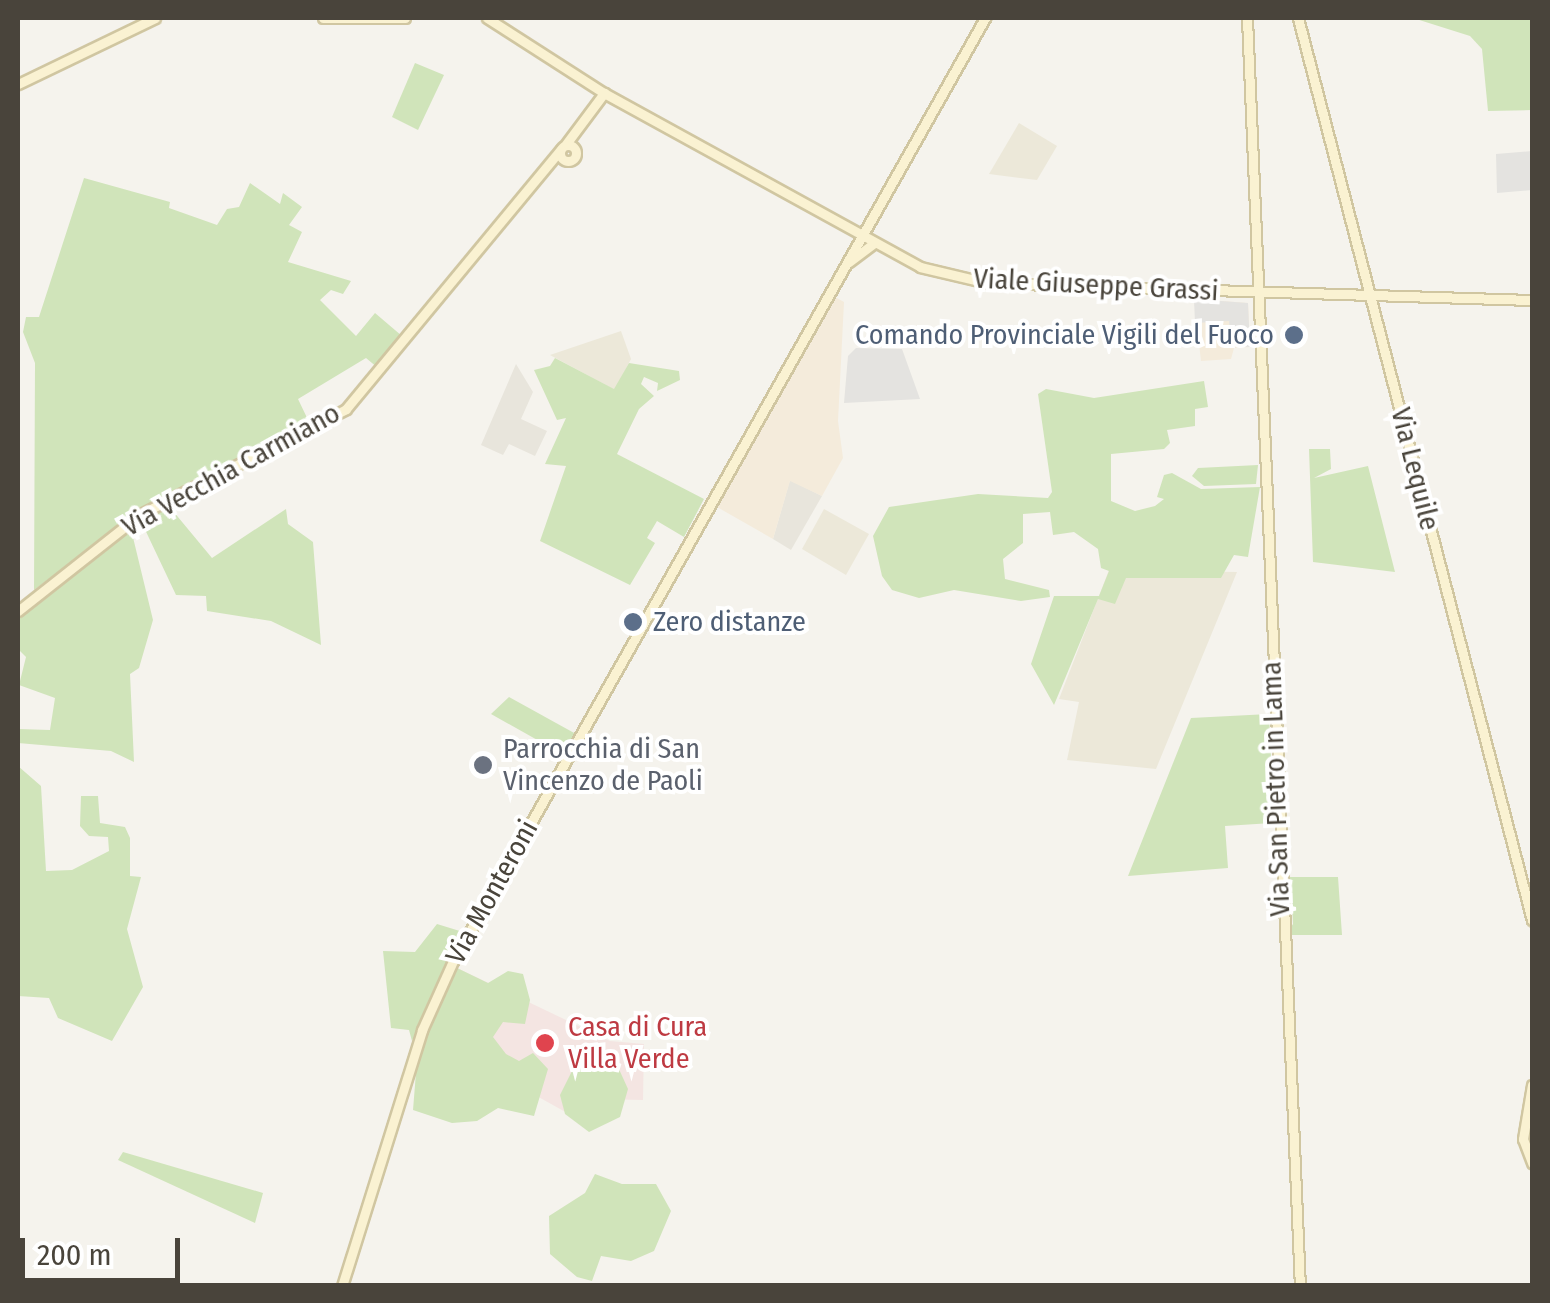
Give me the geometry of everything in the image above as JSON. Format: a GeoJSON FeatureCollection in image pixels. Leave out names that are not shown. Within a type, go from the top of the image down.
{"type":"FeatureCollection","features":[{"type":"Feature","properties":{"kind":"main road"},"geometry":{"type":"LineString","coordinates":[[18,84],[155,18]]}},
{"type":"Feature","properties":{"kind":"main road"},"geometry":{"type":"LineString","coordinates":[[323,18],[405,18]]}},
{"type":"Feature","properties":{"kind":"main road","name":"Viale Giuseppe Grassi"},"geometry":{"type":"LineString","coordinates":[[487,18],[604,93],[920,267],[982,282],[1371,298],[1532,300]]}},
{"type":"Feature","properties":{"kind":"main road","name":"Via Monteroni"},"geometry":{"type":"LineString","coordinates":[[342,1286],[434,998],[984,18]]}},
{"type":"Feature","properties":{"kind":"main road","name":"Via San Pietro in Lama"},"geometry":{"type":"LineString","coordinates":[[1247,18],[1300,1286]]}},
{"type":"Feature","properties":{"kind":"main road","name":"Via Lequile"},"geometry":{"type":"LineString","coordinates":[[1298,18],[1532,920]]}},
{"type":"Feature","properties":{"kind":"main road","name":"Via Vecchia Carmiano"},"geometry":{"type":"LineString","coordinates":[[18,611],[141,514],[346,408],[567,148],[604,93]]}},
{"type":"Feature","properties":{"kind":"main road"},"geometry":{"type":"LineString","coordinates":[[566,161],[567,148]]}},
{"type":"Feature","properties":{"kind":"main road","name":"Via Vecchia Carmiano"},"geometry":{"type":"LineString","coordinates":[[543,174],[575,158],[567,148]]}},
{"type":"Feature","properties":{"kind":"main road","name":"Via Monteroni"},"geometry":{"type":"LineString","coordinates":[[847,263],[873,244]]}},
{"type":"Feature","properties":{"kind":"main road"},"geometry":{"type":"LineString","coordinates":[[1532,1085],[1523,1139],[1532,1163]]}},
{"type":"Feature","properties":{"kind":"shaded area"},"geometry":{"type":"Polygon","coordinates":[[[1019,123],[1057,146],[1037,180],[989,174],[1019,123]]]}},
{"type":"Feature","properties":{"kind":"shaded area"},"geometry":{"type":"Polygon","coordinates":[[[1532,151],[1532,190],[1497,193],[1496,154],[1532,151]]]}},
{"type":"Feature","properties":{"kind":"shaded area"},"geometry":{"type":"Polygon","coordinates":[[[835,297],[844,302],[838,421],[843,458],[822,496],[790,481],[773,539],[717,507],[835,297]]]}},
{"type":"Feature","properties":{"kind":"shaded area"},"geometry":{"type":"Polygon","coordinates":[[[1194,299],[1248,303],[1250,347],[1234,348],[1231,359],[1201,361],[1194,299]]]}},
{"type":"Feature","properties":{"kind":"shaded area"},"geometry":{"type":"Polygon","coordinates":[[[1194,299],[1248,303],[1250,347],[1231,346],[1229,321],[1195,323],[1194,299]]]}},
{"type":"Feature","properties":{"kind":"shaded area"},"geometry":{"type":"Polygon","coordinates":[[[621,331],[631,359],[615,390],[550,355],[621,331]]]}},
{"type":"Feature","properties":{"kind":"shaded area"},"geometry":{"type":"Polygon","coordinates":[[[856,348],[902,349],[920,399],[844,403],[848,356],[856,348]]]}},
{"type":"Feature","properties":{"kind":"shaded area"},"geometry":{"type":"Polygon","coordinates":[[[516,364],[533,392],[521,419],[547,431],[535,456],[509,444],[503,455],[481,445],[516,364]]]}},
{"type":"Feature","properties":{"kind":"shaded area"},"geometry":{"type":"Polygon","coordinates":[[[790,480],[822,496],[791,550],[773,539],[790,480]]]}},
{"type":"Feature","properties":{"kind":"shaded area"},"geometry":{"type":"Polygon","coordinates":[[[824,509],[869,534],[846,575],[802,549],[824,509]]]}},
{"type":"Feature","properties":{"kind":"shaded area"},"geometry":{"type":"Polygon","coordinates":[[[1109,570],[1237,572],[1156,769],[1067,760],[1079,702],[1059,699],[1109,570]]]}},
{"type":"Feature","properties":{"kind":"shaded area","name":"Casa di Cura Villa Verde"},"geometry":{"type":"Polygon","coordinates":[[[455,967],[610,1041],[644,1044],[643,1100],[599,1099],[578,1119],[490,1070],[455,967]]]}},
{"type":"Feature","properties":{"kind":"green space"},"geometry":{"type":"Polygon","coordinates":[[[1413,18],[1532,18],[1532,110],[1488,111],[1482,49],[1470,36],[1413,18]]]}},
{"type":"Feature","properties":{"kind":"green space"},"geometry":{"type":"Polygon","coordinates":[[[415,63],[444,75],[418,130],[392,117],[415,63]]]}},
{"type":"Feature","properties":{"kind":"green space"},"geometry":{"type":"Polygon","coordinates":[[[84,178],[170,202],[169,208],[217,225],[227,209],[239,207],[250,183],[280,204],[283,193],[302,207],[289,225],[302,232],[288,262],[351,281],[343,294],[331,290],[320,300],[356,336],[375,313],[402,336],[378,368],[366,358],[298,399],[310,424],[137,513],[34,590],[35,363],[23,332],[26,317],[39,317],[84,178]]]}},
{"type":"Feature","properties":{"kind":"green space"},"geometry":{"type":"Polygon","coordinates":[[[555,358],[614,389],[629,363],[679,371],[680,380],[657,391],[658,383],[644,377],[641,384],[654,396],[639,409],[617,454],[704,499],[684,537],[657,521],[647,538],[655,543],[630,585],[540,541],[566,466],[545,464],[566,418],[557,420],[534,370],[550,366],[555,358]]]}},
{"type":"Feature","properties":{"kind":"green space"},"geometry":{"type":"Polygon","coordinates":[[[1204,381],[1208,407],[1195,409],[1195,426],[1167,430],[1170,443],[1164,449],[1111,454],[1111,501],[1135,511],[1155,506],[1164,499],[1157,497],[1164,475],[1172,473],[1201,489],[1260,487],[1248,557],[1234,555],[1221,578],[1126,578],[1115,604],[1098,599],[1054,705],[1031,664],[1054,596],[1099,596],[1109,571],[1101,568],[1098,549],[1074,532],[1053,535],[1050,512],[1023,514],[1023,543],[1003,559],[1005,579],[1049,590],[1050,597],[1021,601],[954,590],[919,598],[892,590],[882,576],[873,536],[889,507],[978,494],[1048,498],[1052,492],[1038,394],[1046,389],[1094,398],[1204,381]]]}},
{"type":"Feature","properties":{"kind":"green space"},"geometry":{"type":"Polygon","coordinates":[[[1309,449],[1330,449],[1331,469],[1314,478],[1368,466],[1395,572],[1313,562],[1309,449]]]}},
{"type":"Feature","properties":{"kind":"green space"},"geometry":{"type":"Polygon","coordinates":[[[1258,465],[1256,484],[1204,486],[1192,476],[1198,468],[1258,465]]]}},
{"type":"Feature","properties":{"kind":"green space"},"geometry":{"type":"Polygon","coordinates":[[[168,505],[212,558],[286,509],[288,524],[313,542],[321,645],[271,621],[207,611],[206,596],[176,595],[140,519],[168,505]]]}},
{"type":"Feature","properties":{"kind":"green space"},"geometry":{"type":"Polygon","coordinates":[[[130,525],[153,620],[139,668],[130,674],[134,762],[111,751],[18,743],[18,729],[50,730],[55,698],[19,685],[26,657],[18,649],[18,613],[130,525]]]}},
{"type":"Feature","properties":{"kind":"green space"},"geometry":{"type":"Polygon","coordinates":[[[509,697],[576,734],[564,755],[491,714],[509,697]]]}},
{"type":"Feature","properties":{"kind":"green space"},"geometry":{"type":"Polygon","coordinates":[[[1269,714],[1274,823],[1225,826],[1228,868],[1128,876],[1191,718],[1269,714]]]}},
{"type":"Feature","properties":{"kind":"green space"},"geometry":{"type":"Polygon","coordinates":[[[18,766],[41,786],[46,871],[72,870],[109,851],[108,837],[89,836],[80,826],[81,796],[98,796],[100,823],[125,827],[130,838],[130,876],[141,877],[127,929],[143,987],[112,1041],[58,1018],[49,998],[18,996],[18,766]]]}},
{"type":"Feature","properties":{"kind":"green space"},"geometry":{"type":"Polygon","coordinates":[[[1283,877],[1338,877],[1342,935],[1286,935],[1293,924],[1291,882],[1283,877]]]}},
{"type":"Feature","properties":{"kind":"green space"},"geometry":{"type":"Polygon","coordinates":[[[437,924],[463,932],[412,1041],[409,1030],[391,1028],[383,951],[415,952],[437,924]]]}},
{"type":"Feature","properties":{"kind":"green space"},"geometry":{"type":"Polygon","coordinates":[[[455,967],[488,983],[508,971],[523,974],[530,1000],[525,1024],[503,1022],[493,1037],[506,1054],[519,1061],[533,1053],[548,1069],[534,1116],[498,1108],[477,1121],[452,1123],[413,1110],[417,1060],[455,967]]]}},
{"type":"Feature","properties":{"kind":"green space"},"geometry":{"type":"Polygon","coordinates":[[[589,1049],[618,1067],[628,1089],[620,1117],[589,1132],[565,1114],[560,1095],[582,1051],[589,1049]]]}},
{"type":"Feature","properties":{"kind":"green space"},"geometry":{"type":"Polygon","coordinates":[[[123,1152],[263,1193],[255,1223],[118,1160],[123,1152]]]}},
{"type":"Feature","properties":{"kind":"green space"},"geometry":{"type":"Polygon","coordinates":[[[595,1174],[622,1184],[656,1184],[671,1211],[654,1251],[631,1261],[601,1256],[592,1281],[577,1277],[550,1254],[549,1216],[585,1193],[595,1174]]]}},
{"type":"Feature","properties":{"kind":"place","name":"Comando Provinciale Vigili del Fuoco"},"geometry":{"type":"Point","coordinates":[1294,335]}},
{"type":"Feature","properties":{"kind":"place","name":"Zero distanze"},"geometry":{"type":"Point","coordinates":[633,622]}},
{"type":"Feature","properties":{"kind":"place","name":"Parrocchia di San Vincenzo de Paoli"},"geometry":{"type":"Point","coordinates":[483,765]}},
{"type":"Feature","properties":{"kind":"place","name":"Casa di Cura Villa Verde"},"geometry":{"type":"Point","coordinates":[545,1043]}}]}
